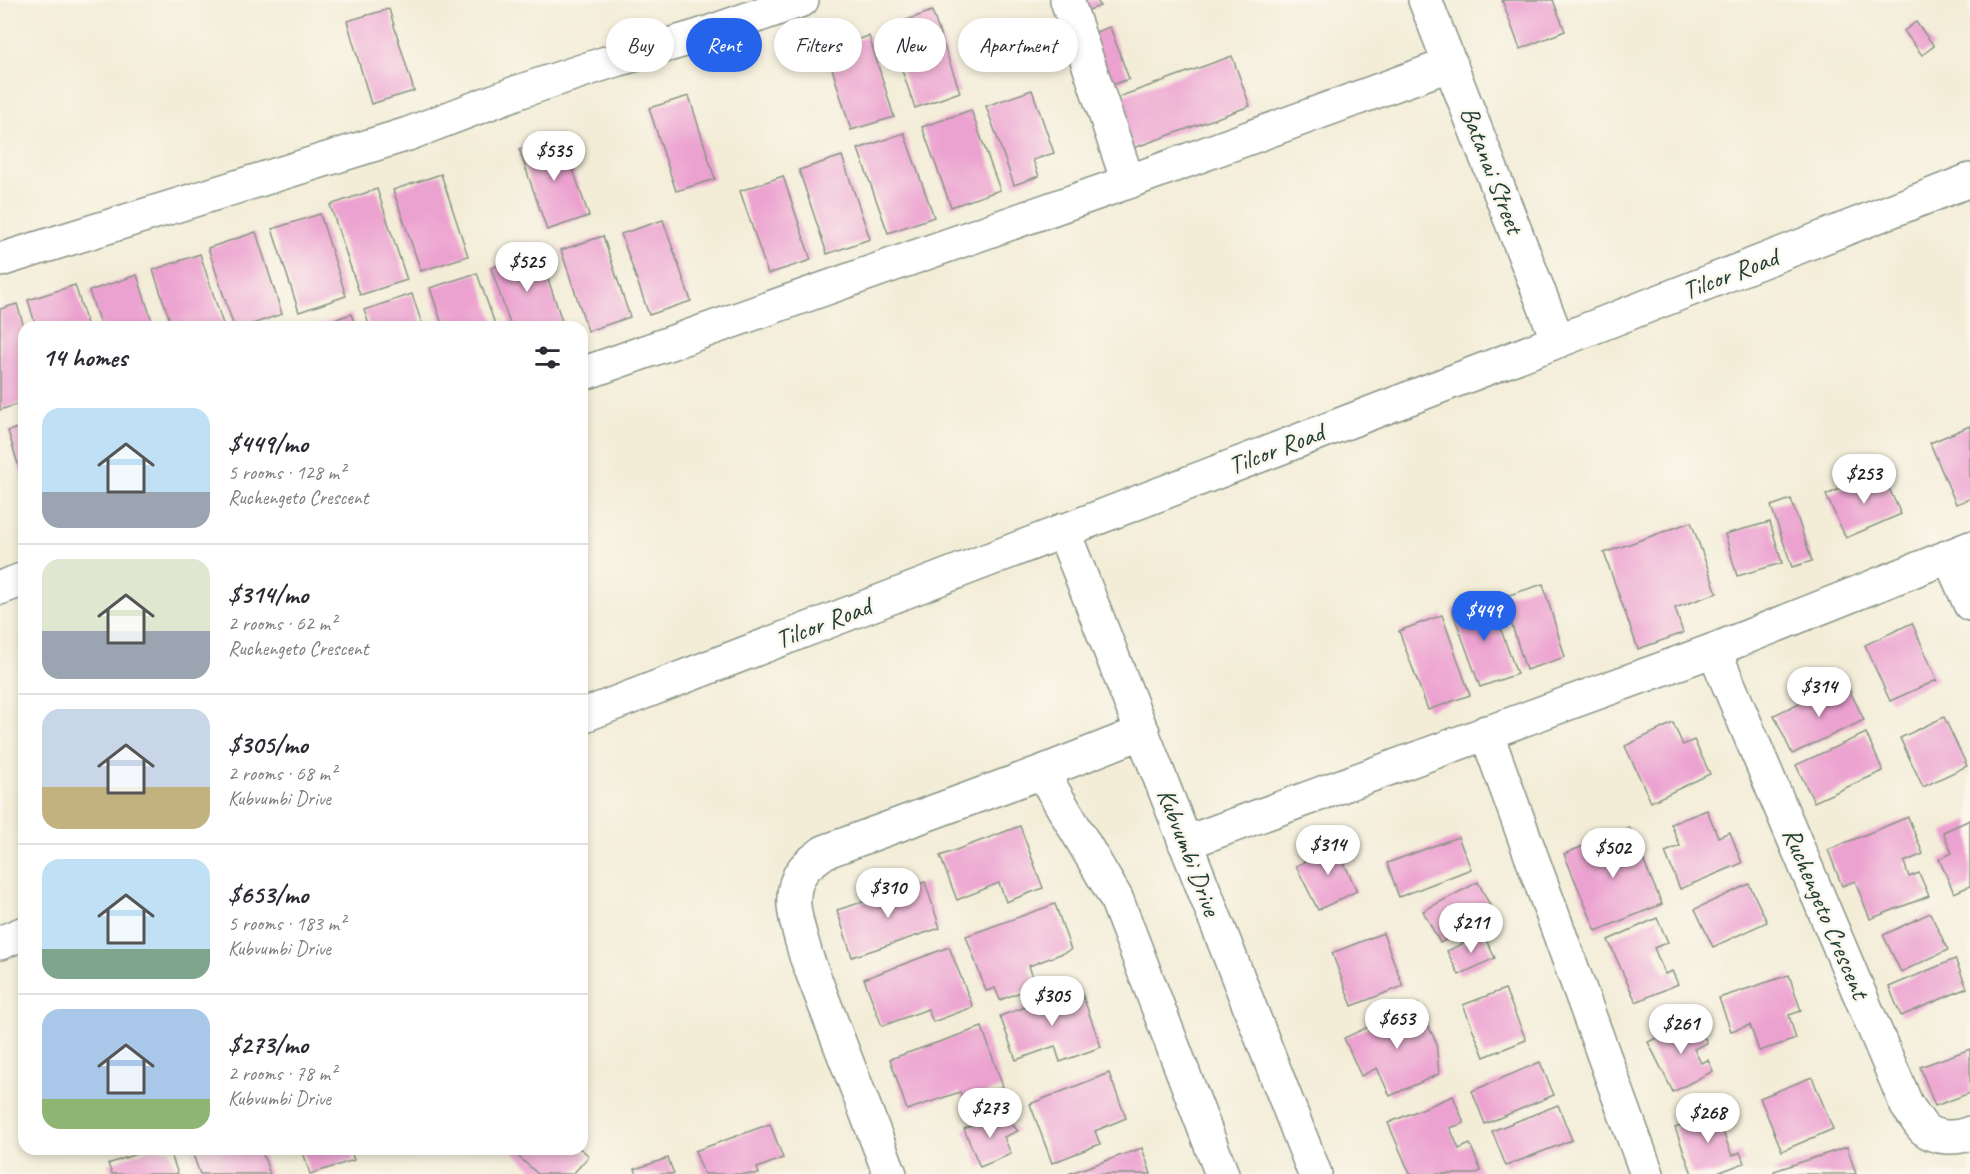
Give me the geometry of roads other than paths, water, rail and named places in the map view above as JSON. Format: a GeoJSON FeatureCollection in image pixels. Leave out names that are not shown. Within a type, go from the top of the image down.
{"type":"FeatureCollection","features":[{"type":"Feature","properties":{"kind":"street"},"geometry":{"type":"LineString","coordinates":[[0,260],[408,134],[518,92],[699,36],[802,0]]}},
{"type":"Feature","properties":{"kind":"street"},"geometry":{"type":"LineString","coordinates":[[1067,0],[1128,182]]}},
{"type":"Feature","properties":{"kind":"street","name":"Batanai Street"},"geometry":{"type":"LineString","coordinates":[[1425,0],[1558,341]]}},
{"type":"Feature","properties":{"kind":"street"},"geometry":{"type":"LineString","coordinates":[[588,372],[1128,182],[1451,64]]}},
{"type":"Feature","properties":{"kind":"street","name":"Tilcor Road"},"geometry":{"type":"LineString","coordinates":[[588,714],[1970,180]]}},
{"type":"Feature","properties":{"kind":"street","name":"Kubvumbi Drive"},"geometry":{"type":"LineString","coordinates":[[1064,530],[1315,1174]]}},
{"type":"Feature","properties":{"kind":"street"},"geometry":{"type":"LineString","coordinates":[[1185,843],[1714,650],[1959,552],[1970,604]]}},
{"type":"Feature","properties":{"kind":"street"},"geometry":{"type":"LineString","coordinates":[[0,588],[18,581]]}},
{"type":"Feature","properties":{"kind":"street","name":"Ruchengeto Crescent"},"geometry":{"type":"LineString","coordinates":[[1714,650],[1907,1106],[1924,1129],[1939,1136],[1962,1137],[1970,1133]]}},
{"type":"Feature","properties":{"kind":"street"},"geometry":{"type":"LineString","coordinates":[[890,1174],[807,956],[792,898],[795,883],[803,868],[824,852],[1042,772],[1143,732]]}},
{"type":"Feature","properties":{"kind":"street"},"geometry":{"type":"LineString","coordinates":[[1486,732],[1647,1174]]}},
{"type":"Feature","properties":{"kind":"street"},"geometry":{"type":"LineString","coordinates":[[1042,772],[1116,898],[1222,1174]]}},
{"type":"Feature","properties":{"kind":"street"},"geometry":{"type":"LineString","coordinates":[[0,943],[18,936]]}}]}
